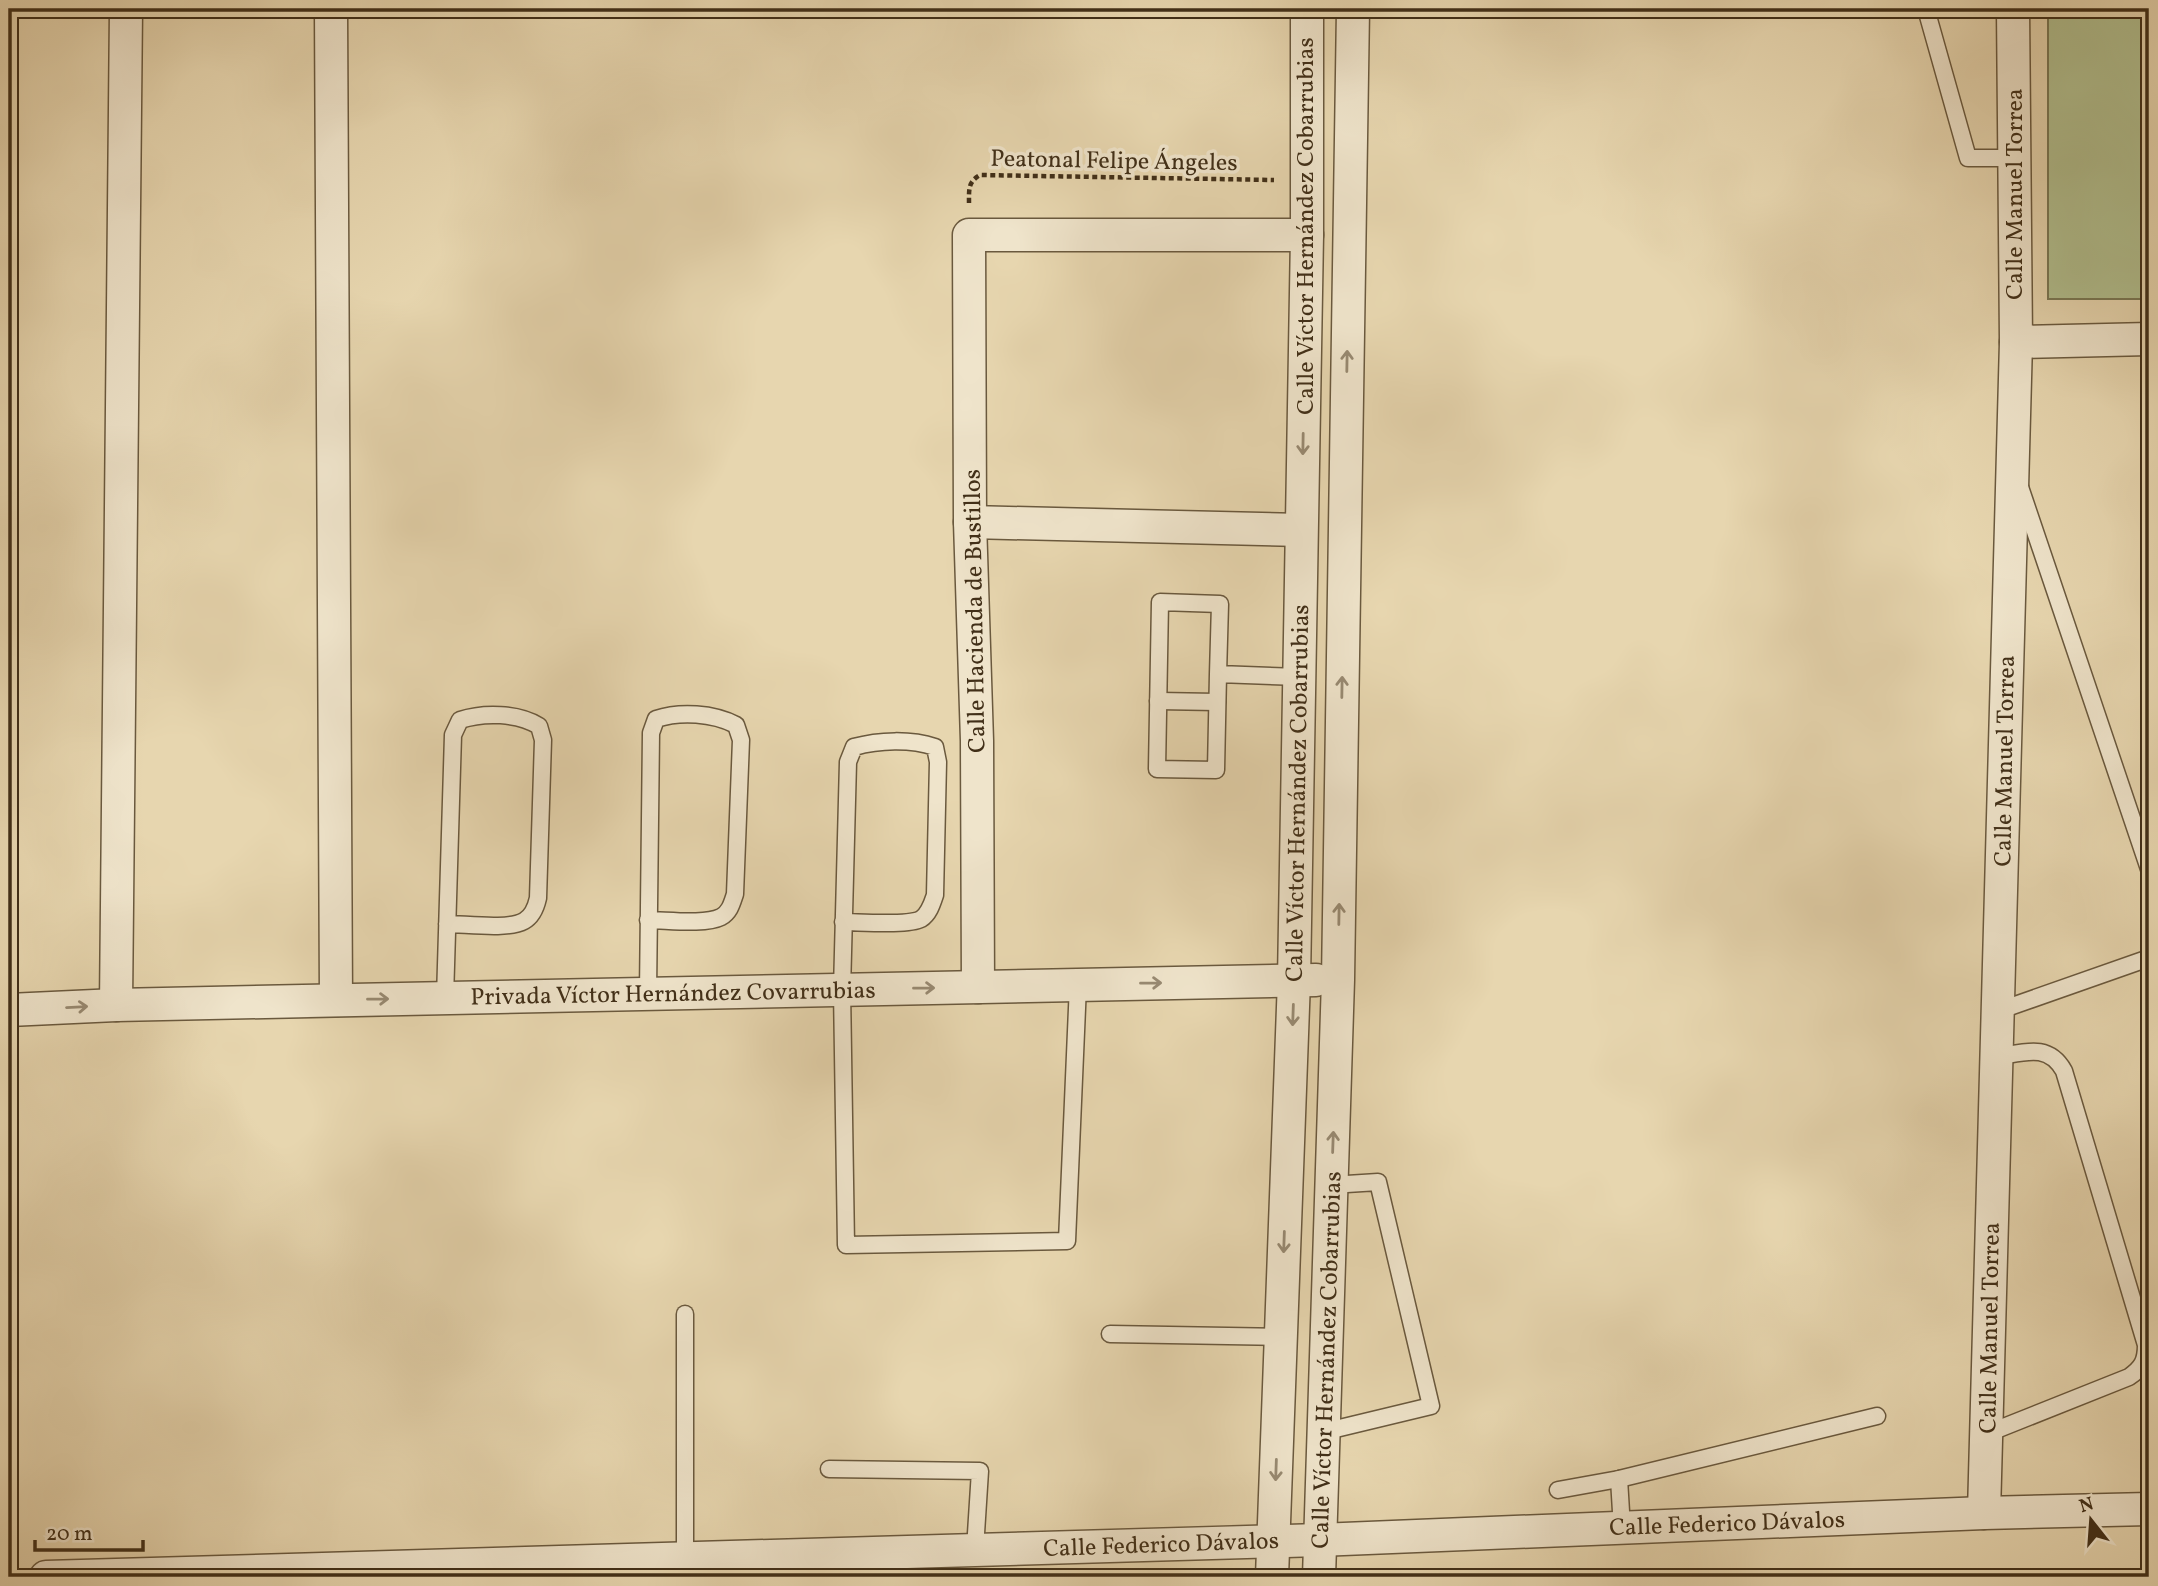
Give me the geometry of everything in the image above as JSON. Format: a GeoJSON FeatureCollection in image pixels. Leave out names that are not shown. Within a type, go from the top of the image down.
{"type":"FeatureCollection","features":[{"type":"Feature","properties":{"kind":"street"},"geometry":{"type":"LineString","coordinates":[[117,1004],[126,9]]}},
{"type":"Feature","properties":{"kind":"street"},"geometry":{"type":"LineString","coordinates":[[331,9],[337,1000]]}},
{"type":"Feature","properties":{"kind":"street","name":"Calle Víctor Hernández Cobarrubias"},"geometry":{"type":"LineString","coordinates":[[1272,1577],[1294,981],[1307,234],[1307,9]]}},
{"type":"Feature","properties":{"kind":"street","name":"Calle Víctor Hernández Cobarrubias"},"geometry":{"type":"LineString","coordinates":[[1319,1577],[1338,980],[1353,9]]}},
{"type":"Feature","properties":{"kind":"street","name":"Calle Manuel Torrea"},"geometry":{"type":"LineString","coordinates":[[1984,1513],[2015,342],[2013,9]]}},
{"type":"Feature","properties":{"kind":"street","name":"Calle Hacienda de Bustillos"},"geometry":{"type":"LineString","coordinates":[[978,987],[977,741],[970,522],[969,234],[1307,234]]}},
{"type":"Feature","properties":{"kind":"street"},"geometry":{"type":"LineString","coordinates":[[2015,342],[2149,339]]}},
{"type":"Feature","properties":{"kind":"street"},"geometry":{"type":"LineString","coordinates":[[970,522],[1301,530]]}},
{"type":"Feature","properties":{"kind":"street","name":"Privada Víctor Hernández Covarrubias"},"geometry":{"type":"LineString","coordinates":[[9,1010],[117,1004],[1338,980]]}},
{"type":"Feature","properties":{"kind":"street","name":"Calle Federico Dávalos"},"geometry":{"type":"LineString","coordinates":[[46,1577],[1319,1540],[1984,1513],[2149,1509]]}},
{"type":"Feature","properties":{"kind":"lane"},"geometry":{"type":"LineString","coordinates":[[1926,9],[1968,158],[2014,158]]}},
{"type":"Feature","properties":{"kind":"lane"},"geometry":{"type":"LineString","coordinates":[[2012,462],[2149,869]]}},
{"type":"Feature","properties":{"kind":"lane"},"geometry":{"type":"LineString","coordinates":[[1160,602],[1220,604],[1218,674],[1216,770],[1157,769],[1160,602]]}},
{"type":"Feature","properties":{"kind":"lane"},"geometry":{"type":"LineString","coordinates":[[1218,674],[1299,677]]}},
{"type":"Feature","properties":{"kind":"lane"},"geometry":{"type":"LineString","coordinates":[[1158,701],[1217,702]]}},
{"type":"Feature","properties":{"kind":"lane"},"geometry":{"type":"LineString","coordinates":[[648,920],[708,920],[721,916],[731,907],[735,894],[741,740],[736,725],[722,718],[670,714],[656,719],[651,733],[648,920],[648,993]]}},
{"type":"Feature","properties":{"kind":"lane"},"geometry":{"type":"LineString","coordinates":[[445,998],[447,924],[453,734],[460,720],[474,715],[526,718],[539,726],[543,740],[538,898],[534,912],[524,921],[511,925],[447,924]]}},
{"type":"Feature","properties":{"kind":"lane"},"geometry":{"type":"LineString","coordinates":[[843,922],[907,922],[921,919],[931,909],[935,895],[938,762],[935,747],[921,742],[870,743],[854,747],[848,762],[843,922],[842,990],[846,1245],[1067,1241],[1078,985]]}},
{"type":"Feature","properties":{"kind":"lane"},"geometry":{"type":"LineString","coordinates":[[1998,1012],[2149,958]]}},
{"type":"Feature","properties":{"kind":"lane"},"geometry":{"type":"LineString","coordinates":[[1986,1434],[2129,1377],[2140,1370],[2146,1358],[2146,1345],[2064,1071],[2058,1059],[2047,1053],[2035,1051],[1996,1057]]}},
{"type":"Feature","properties":{"kind":"lane"},"geometry":{"type":"LineString","coordinates":[[1323,1432],[1431,1406],[1378,1182],[1331,1185]]}},
{"type":"Feature","properties":{"kind":"lane"},"geometry":{"type":"LineString","coordinates":[[685,1314],[685,1558]]}},
{"type":"Feature","properties":{"kind":"lane"},"geometry":{"type":"LineString","coordinates":[[1110,1334],[1281,1337]]}},
{"type":"Feature","properties":{"kind":"lane"},"geometry":{"type":"LineString","coordinates":[[1558,1490],[1619,1479],[1877,1416]]}},
{"type":"Feature","properties":{"kind":"lane"},"geometry":{"type":"LineString","coordinates":[[829,1469],[980,1471],[975,1549]]}},
{"type":"Feature","properties":{"kind":"lane"},"geometry":{"type":"LineString","coordinates":[[1619,1479],[1622,1528]]}},
{"type":"Feature","properties":{"kind":"path","name":"Peatonal Felipe Ángeles"},"geometry":{"type":"LineString","coordinates":[[972,180],[980,175],[1256,180]]}},
{"type":"Feature","properties":{"kind":"green space"},"geometry":{"type":"Polygon","coordinates":[[[2048,9],[2149,9],[2149,299],[2048,299],[2048,9]]]}}]}
